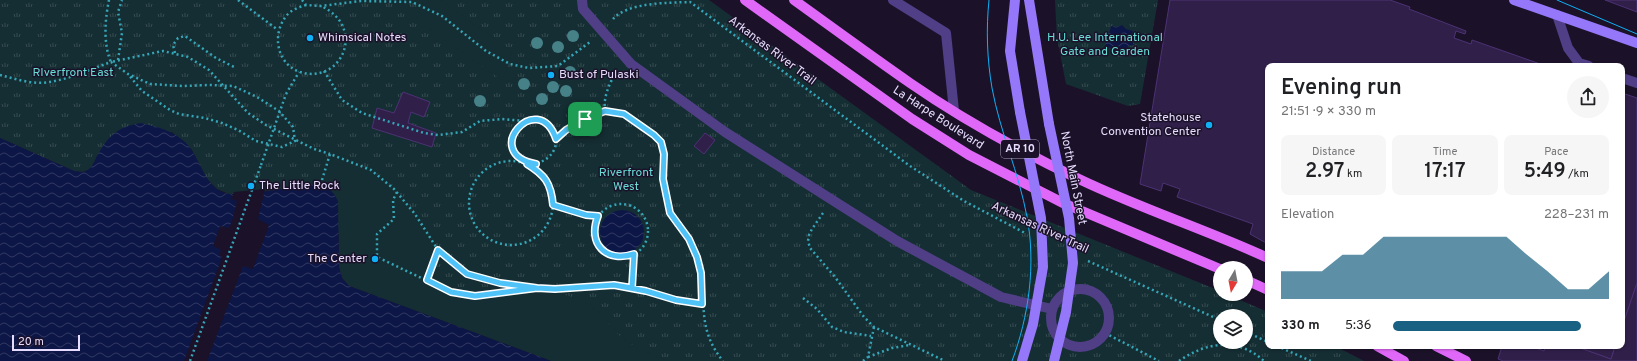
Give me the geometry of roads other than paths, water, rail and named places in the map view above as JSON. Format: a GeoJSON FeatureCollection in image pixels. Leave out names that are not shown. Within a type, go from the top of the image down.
{"type":"FeatureCollection","features":[{"type":"Feature","properties":{"kind":"main road","name":"La Harpe Boulevard"},"geometry":{"type":"LineString","coordinates":[[745,0],[912,119],[969,155],[1063,203],[1213,266]]}},
{"type":"Feature","properties":{"kind":"main road","name":"La Harpe Boulevard"},"geometry":{"type":"LineString","coordinates":[[794,0],[910,83],[954,111],[1022,150],[1081,180],[1119,197],[1230,240],[1265,257]]}},
{"type":"Feature","properties":{"kind":"main road"},"geometry":{"type":"LineString","coordinates":[[1015,0],[1010,50],[1020,112],[1041,218],[1043,267],[1033,324],[1022,361]]}},
{"type":"Feature","properties":{"kind":"main road","name":"North Main Street"},"geometry":{"type":"LineString","coordinates":[[1029,0],[1049,124],[1069,218],[1073,264],[1066,312],[1054,361]]}},
{"type":"Feature","properties":{"kind":"main road"},"geometry":{"type":"LineString","coordinates":[[1514,0],[1536,4],[1557,15],[1637,43]]}},
{"type":"Feature","properties":{"kind":"main road"},"geometry":{"type":"LineString","coordinates":[[1253,283],[1265,289]]}},
{"type":"Feature","properties":{"kind":"main road"},"geometry":{"type":"LineString","coordinates":[[1382,349],[1404,361]]}},
{"type":"Feature","properties":{"kind":"main road"},"geometry":{"type":"LineString","coordinates":[[1442,349],[1466,361]]}},
{"type":"Feature","properties":{"kind":"lane"},"geometry":{"type":"LineString","coordinates":[[582,0],[583,9],[631,64],[725,132],[897,241],[1001,297],[1052,309]]}},
{"type":"Feature","properties":{"kind":"lane"},"geometry":{"type":"LineString","coordinates":[[893,0],[946,33],[954,111]]}},
{"type":"Feature","properties":{"kind":"lane"},"geometry":{"type":"LineString","coordinates":[[1557,15],[1568,48],[1582,63]]}},
{"type":"Feature","properties":{"kind":"lane"},"geometry":{"type":"LineString","coordinates":[[1625,79],[1637,83]]}},
{"type":"Feature","properties":{"kind":"lane"},"geometry":{"type":"LineString","coordinates":[[1082,289],[1091,291],[1099,296],[1107,308],[1108,322],[1105,333],[1092,344],[1083,347],[1073,346],[1064,342],[1057,336],[1053,328],[1051,318],[1052,309],[1057,300],[1072,290],[1082,289]]}},
{"type":"Feature","properties":{"kind":"water"},"geometry":{"type":"Polygon","coordinates":[[[1122,25],[1126,29],[1133,31],[1130,38],[1134,45],[1128,46],[1125,54],[1120,51],[1115,54],[1111,48],[1105,47],[1106,35],[1110,31],[1111,26],[1117,27],[1122,25]]]}},
{"type":"Feature","properties":{"kind":"water"},"geometry":{"type":"Polygon","coordinates":[[[141,123],[170,132],[185,142],[195,156],[208,180],[221,191],[229,194],[269,191],[305,185],[320,186],[330,190],[338,201],[339,267],[342,278],[349,286],[551,361],[0,361],[0,138],[74,171],[82,172],[86,171],[92,166],[97,156],[114,133],[126,127],[141,123]]]}},
{"type":"Feature","properties":{"kind":"water"},"geometry":{"type":"Polygon","coordinates":[[[622,210],[634,214],[640,220],[644,232],[640,244],[634,250],[622,254],[610,250],[604,244],[600,232],[604,220],[610,214],[622,210]]]}},
{"type":"Feature","properties":{"kind":"tram line"},"geometry":{"type":"LineString","coordinates":[[989,0],[988,44],[992,88],[995,104],[1024,201],[1030,235],[1031,271],[1027,308],[1012,361]]}},
{"type":"Feature","properties":{"kind":"tram line"},"geometry":{"type":"LineString","coordinates":[[1557,0],[1637,34]]}},
{"type":"Feature","properties":{"kind":"place","name":"Whimsical Notes"},"geometry":{"type":"Point","coordinates":[310,38]}},
{"type":"Feature","properties":{"kind":"place","name":"Bust of Pulaski"},"geometry":{"type":"Point","coordinates":[551,75]}},
{"type":"Feature","properties":{"kind":"place","name":"Statehouse Convention Center"},"geometry":{"type":"Point","coordinates":[1209,125]}},
{"type":"Feature","properties":{"kind":"place","name":"The Little Rock"},"geometry":{"type":"Point","coordinates":[251,186]}},
{"type":"Feature","properties":{"kind":"place","name":"The Center"},"geometry":{"type":"Point","coordinates":[375,259]}},
{"type":"Feature","properties":{"kind":"park label","name":"H.U. Lee International Gate and Garden"},"geometry":{"type":"Point","coordinates":[1105,45]}},
{"type":"Feature","properties":{"kind":"park label","name":"RIverfront East"},"geometry":{"type":"Point","coordinates":[73,73]}},
{"type":"Feature","properties":{"kind":"park label","name":"Riverfront West"},"geometry":{"type":"Point","coordinates":[626,180]}}]}
